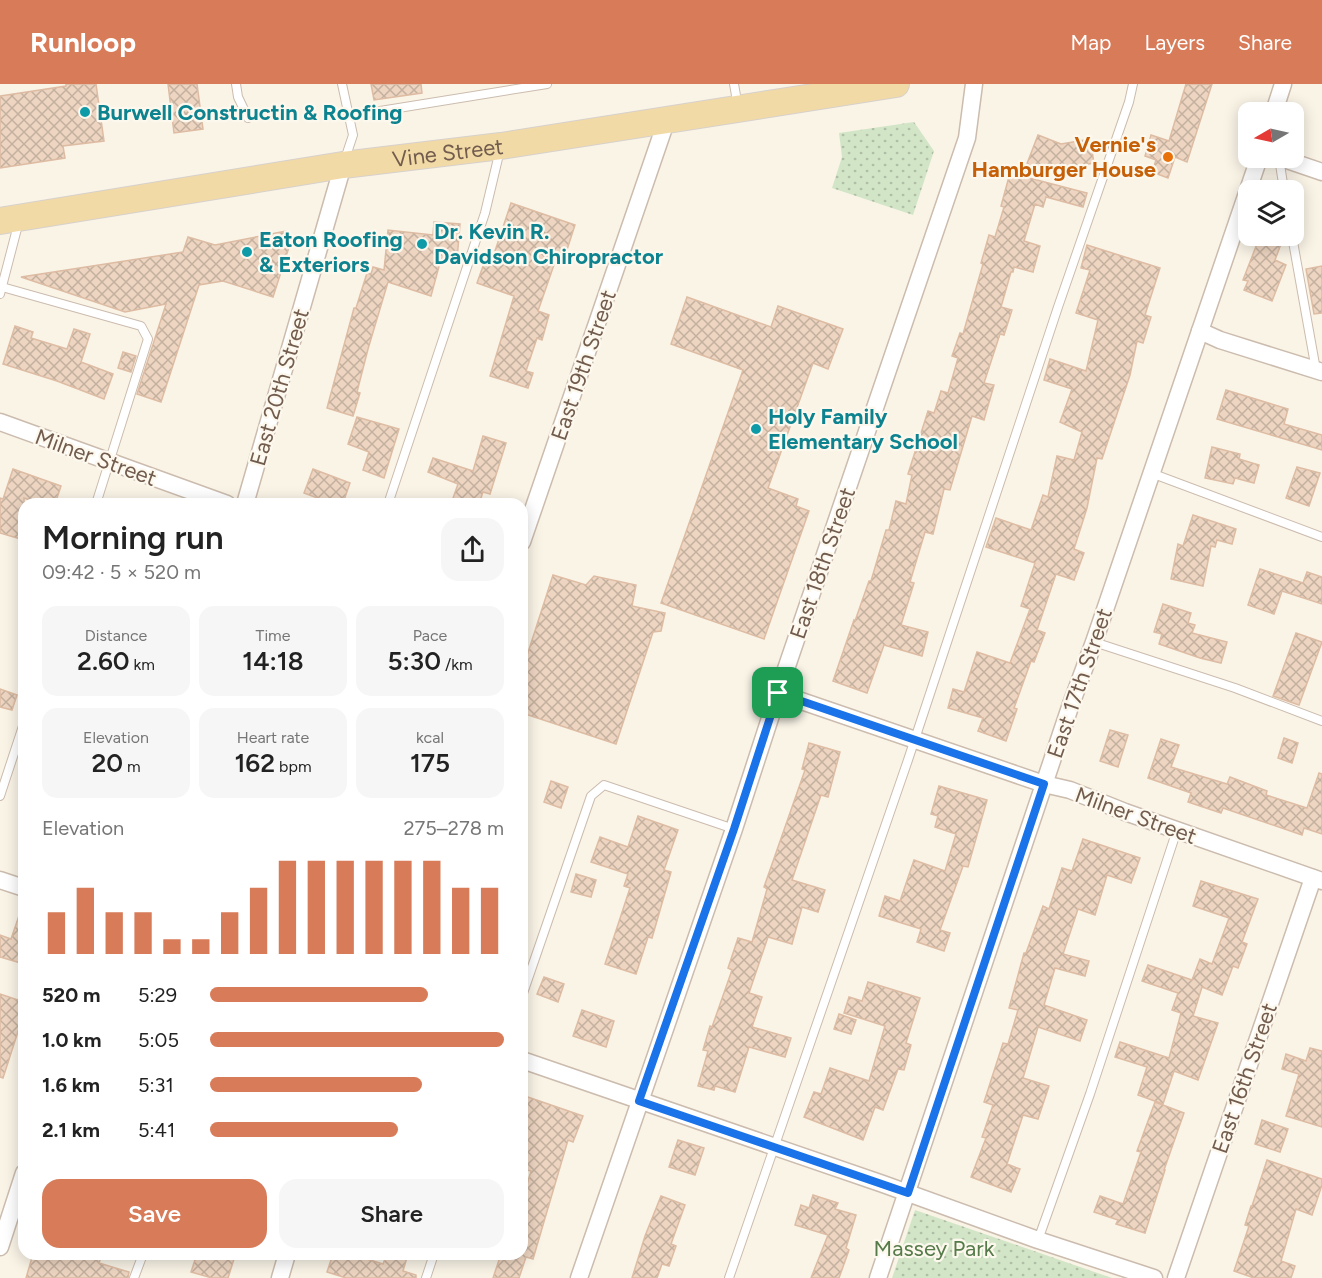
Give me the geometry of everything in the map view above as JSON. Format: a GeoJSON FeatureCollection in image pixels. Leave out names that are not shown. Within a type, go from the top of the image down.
{"type":"FeatureCollection","features":[{"type":"Feature","properties":{"kind":"main road","name":"Vine Street"},"geometry":{"type":"LineString","coordinates":[[10,220],[344,165],[501,146],[668,119],[736,96],[881,85]]}},
{"type":"Feature","properties":{"kind":"street","name":"East 18th Street"},"geometry":{"type":"LineString","coordinates":[[579,1278],[734,829],[967,138],[974,84]]}},
{"type":"Feature","properties":{"kind":"street"},"geometry":{"type":"LineString","coordinates":[[1277,102],[1283,84]]}},
{"type":"Feature","properties":{"kind":"street","name":"East 19th Street"},"geometry":{"type":"LineString","coordinates":[[528,525],[668,119]]}},
{"type":"Feature","properties":{"kind":"street","name":"East 20th Street"},"geometry":{"type":"LineString","coordinates":[[247,498],[344,165]]}},
{"type":"Feature","properties":{"kind":"street"},"geometry":{"type":"LineString","coordinates":[[1304,166],[1322,172]]}},
{"type":"Feature","properties":{"kind":"street","name":"East 17th Street"},"geometry":{"type":"LineString","coordinates":[[878,1278],[1255,168]]}},
{"type":"Feature","properties":{"kind":"street"},"geometry":{"type":"LineString","coordinates":[[1200,331],[1220,340],[1319,371]]}},
{"type":"Feature","properties":{"kind":"street","name":"Milner Street"},"geometry":{"type":"LineString","coordinates":[[0,422],[210,498]]}},
{"type":"Feature","properties":{"kind":"street","name":"Milner Street"},"geometry":{"type":"LineString","coordinates":[[778,693],[1044,784],[1070,790],[1125,812],[1318,879]]}},
{"type":"Feature","properties":{"kind":"street","name":"East 16th Street"},"geometry":{"type":"LineString","coordinates":[[1176,1278],[1318,879]]}},
{"type":"Feature","properties":{"kind":"street"},"geometry":{"type":"LineString","coordinates":[[0,880],[18,886]]}},
{"type":"Feature","properties":{"kind":"street"},"geometry":{"type":"LineString","coordinates":[[528,1062],[774,1146],[1038,1240],[1154,1278]]}},
{"type":"Feature","properties":{"kind":"street"},"geometry":{"type":"LineString","coordinates":[[0,1247],[18,1192]]}},
{"type":"Feature","properties":{"kind":"street"},"geometry":{"type":"LineString","coordinates":[[280,1278],[286,1260]]}},
{"type":"Feature","properties":{"kind":"lane"},"geometry":{"type":"LineString","coordinates":[[236,84],[238,97],[248,118]]}},
{"type":"Feature","properties":{"kind":"lane"},"geometry":{"type":"LineString","coordinates":[[342,84],[353,135],[344,165]]}},
{"type":"Feature","properties":{"kind":"lane"},"geometry":{"type":"LineString","coordinates":[[349,116],[547,84]]}},
{"type":"Feature","properties":{"kind":"lane"},"geometry":{"type":"LineString","coordinates":[[729,1278],[915,739],[1058,307],[1129,102],[1133,84]]}},
{"type":"Feature","properties":{"kind":"lane"},"geometry":{"type":"LineString","coordinates":[[390,498],[485,213],[501,146]]}},
{"type":"Feature","properties":{"kind":"lane"},"geometry":{"type":"LineString","coordinates":[[10,220],[1,290],[141,326],[148,339],[98,498]]}},
{"type":"Feature","properties":{"kind":"lane"},"geometry":{"type":"LineString","coordinates":[[1294,246],[1319,371]]}},
{"type":"Feature","properties":{"kind":"lane"},"geometry":{"type":"LineString","coordinates":[[1151,473],[1322,537]]}},
{"type":"Feature","properties":{"kind":"lane"},"geometry":{"type":"LineString","coordinates":[[1094,642],[1224,685],[1322,721]]}},
{"type":"Feature","properties":{"kind":"lane"},"geometry":{"type":"LineString","coordinates":[[0,796],[18,741]]}},
{"type":"Feature","properties":{"kind":"lane"},"geometry":{"type":"LineString","coordinates":[[528,979],[591,796],[604,785],[734,829]]}},
{"type":"Feature","properties":{"kind":"lane"},"geometry":{"type":"LineString","coordinates":[[1038,1240],[1090,1094],[1177,830]]}},
{"type":"Feature","properties":{"kind":"lane"},"geometry":{"type":"LineString","coordinates":[[134,1278],[141,1260]]}},
{"type":"Feature","properties":{"kind":"lane"},"geometry":{"type":"LineString","coordinates":[[426,1278],[432,1260]]}},
{"type":"Feature","properties":{"kind":"green space"},"geometry":{"type":"Polygon","coordinates":[[[914,122],[934,151],[913,215],[832,188],[842,157],[839,133],[914,122]]]}},
{"type":"Feature","properties":{"kind":"green space","name":"Massey Park"},"geometry":{"type":"Polygon","coordinates":[[[915,1210],[1112,1278],[892,1278],[915,1210]]]}},
{"type":"Feature","properties":{"kind":"building"},"geometry":{"type":"Polygon","coordinates":[[[66,84],[96,84],[104,141],[63,146],[65,158],[0,168],[0,96],[66,86],[66,84]]]}},
{"type":"Feature","properties":{"kind":"building"},"geometry":{"type":"Polygon","coordinates":[[[168,84],[197,84],[203,129],[174,133],[168,84]]]}},
{"type":"Feature","properties":{"kind":"building"},"geometry":{"type":"Polygon","coordinates":[[[371,84],[421,84],[422,93],[374,100],[371,84]]]}},
{"type":"Feature","properties":{"kind":"building"},"geometry":{"type":"Polygon","coordinates":[[[1186,84],[1212,84],[1187,162],[1175,157],[1168,178],[1152,172],[1156,160],[1145,156],[1151,135],[1169,141],[1186,84]]]}},
{"type":"Feature","properties":{"kind":"building"},"geometry":{"type":"Polygon","coordinates":[[[1038,135],[1061,144],[1090,139],[1094,163],[1023,174],[1038,135]]]}},
{"type":"Feature","properties":{"kind":"building"},"geometry":{"type":"Polygon","coordinates":[[[1010,173],[1087,193],[1083,207],[1046,197],[1043,207],[1035,204],[1024,241],[1040,246],[1033,272],[1014,267],[1011,272],[1001,307],[1012,310],[1004,335],[1000,334],[984,383],[994,385],[984,420],[972,416],[950,490],[944,489],[933,534],[925,532],[910,582],[914,583],[901,625],[928,632],[922,656],[884,645],[867,693],[833,681],[854,620],[869,581],[871,581],[886,530],[889,530],[896,501],[906,504],[912,475],[908,474],[928,411],[934,413],[941,391],[948,393],[958,358],[952,356],[960,333],[963,334],[989,235],[995,237],[1004,207],[1001,206],[1010,173]]]}},
{"type":"Feature","properties":{"kind":"building"},"geometry":{"type":"Polygon","coordinates":[[[511,203],[575,225],[563,262],[556,259],[538,311],[549,315],[542,340],[537,338],[526,371],[533,373],[528,388],[490,376],[514,296],[477,283],[488,252],[494,254],[511,203]]]}},
{"type":"Feature","properties":{"kind":"building"},"geometry":{"type":"Polygon","coordinates":[[[434,222],[460,224],[457,260],[441,259],[431,296],[388,282],[368,349],[357,392],[360,393],[353,416],[327,408],[354,308],[356,308],[367,273],[371,274],[373,267],[384,270],[388,230],[433,235],[434,222]]]}},
{"type":"Feature","properties":{"kind":"building"},"geometry":{"type":"Polygon","coordinates":[[[286,231],[292,238],[273,297],[223,281],[199,285],[161,402],[137,394],[166,304],[125,312],[21,277],[183,252],[188,237],[215,245],[286,231]]]}},
{"type":"Feature","properties":{"kind":"building"},"geometry":{"type":"Polygon","coordinates":[[[1087,245],[1160,268],[1145,315],[1151,317],[1143,343],[1137,341],[1130,375],[1102,459],[1097,458],[1087,508],[1074,549],[1084,553],[1074,580],[1056,574],[1037,630],[1045,633],[1034,662],[1031,661],[1014,708],[1017,709],[1006,741],[978,731],[983,718],[948,708],[953,689],[964,692],[977,652],[1010,663],[1030,609],[1021,606],[1035,563],[986,547],[996,518],[1031,530],[1043,495],[1048,497],[1057,456],[1074,460],[1082,432],[1060,422],[1072,389],[1044,380],[1050,359],[1086,371],[1098,320],[1076,313],[1090,270],[1081,268],[1087,245]]]}},
{"type":"Feature","properties":{"kind":"building"},"geometry":{"type":"Polygon","coordinates":[[[1256,246],[1280,246],[1275,260],[1286,265],[1272,301],[1244,290],[1248,281],[1243,280],[1256,246]]]}},
{"type":"Feature","properties":{"kind":"building"},"geometry":{"type":"Polygon","coordinates":[[[1322,266],[1322,313],[1314,314],[1306,269],[1322,266]]]}},
{"type":"Feature","properties":{"kind":"building","name":"Holy Family Elementary School"},"geometry":{"type":"Polygon","coordinates":[[[687,297],[771,327],[778,306],[843,329],[828,369],[813,363],[768,488],[798,499],[796,506],[809,511],[764,639],[661,603],[743,370],[671,344],[687,297]]]}},
{"type":"Feature","properties":{"kind":"building"},"geometry":{"type":"Polygon","coordinates":[[[15,326],[33,332],[31,338],[67,349],[74,329],[90,334],[81,362],[113,374],[104,399],[3,364],[15,326]]]}},
{"type":"Feature","properties":{"kind":"building"},"geometry":{"type":"Polygon","coordinates":[[[123,352],[136,356],[131,372],[118,368],[123,352]]]}},
{"type":"Feature","properties":{"kind":"building"},"geometry":{"type":"Polygon","coordinates":[[[1226,390],[1288,409],[1284,424],[1322,435],[1322,450],[1217,419],[1226,390]]]}},
{"type":"Feature","properties":{"kind":"building"},"geometry":{"type":"Polygon","coordinates":[[[357,417],[399,429],[384,478],[363,470],[369,452],[348,444],[357,417]]]}},
{"type":"Feature","properties":{"kind":"building"},"geometry":{"type":"Polygon","coordinates":[[[483,436],[506,443],[490,494],[483,492],[481,498],[453,498],[458,484],[428,472],[433,458],[473,471],[483,436]]]}},
{"type":"Feature","properties":{"kind":"building"},"geometry":{"type":"Polygon","coordinates":[[[1212,447],[1240,454],[1239,459],[1259,465],[1254,483],[1235,478],[1233,484],[1205,478],[1212,447]]]}},
{"type":"Feature","properties":{"kind":"building"},"geometry":{"type":"Polygon","coordinates":[[[1297,467],[1320,473],[1309,506],[1286,498],[1297,467]]]}},
{"type":"Feature","properties":{"kind":"building"},"geometry":{"type":"Polygon","coordinates":[[[13,469],[61,486],[57,498],[18,498],[18,538],[0,533],[0,498],[3,499],[13,469]]]}},
{"type":"Feature","properties":{"kind":"building"},"geometry":{"type":"Polygon","coordinates":[[[313,469],[350,483],[345,498],[318,498],[304,493],[313,469]]]}},
{"type":"Feature","properties":{"kind":"building"},"geometry":{"type":"Polygon","coordinates":[[[1193,515],[1236,529],[1232,544],[1217,540],[1215,547],[1211,546],[1203,586],[1171,579],[1178,544],[1183,546],[1193,515]]]}},
{"type":"Feature","properties":{"kind":"building"},"geometry":{"type":"Polygon","coordinates":[[[1260,569],[1303,583],[1307,572],[1322,577],[1322,604],[1282,591],[1274,614],[1248,605],[1260,569]]]}},
{"type":"Feature","properties":{"kind":"building"},"geometry":{"type":"Polygon","coordinates":[[[553,575],[586,585],[594,576],[636,585],[632,606],[665,613],[661,631],[653,632],[616,744],[528,715],[528,652],[553,575]]]}},
{"type":"Feature","properties":{"kind":"building"},"geometry":{"type":"Polygon","coordinates":[[[1163,604],[1191,613],[1188,623],[1195,625],[1192,633],[1227,642],[1221,663],[1159,644],[1162,634],[1154,632],[1163,604]]]}},
{"type":"Feature","properties":{"kind":"building"},"geometry":{"type":"Polygon","coordinates":[[[1296,633],[1322,642],[1299,705],[1273,696],[1296,633]]]}},
{"type":"Feature","properties":{"kind":"building"},"geometry":{"type":"Polygon","coordinates":[[[0,689],[17,695],[12,710],[0,707],[0,689]]]}},
{"type":"Feature","properties":{"kind":"building"},"geometry":{"type":"Polygon","coordinates":[[[1110,730],[1128,735],[1118,767],[1100,761],[1110,730]]]}},
{"type":"Feature","properties":{"kind":"building"},"geometry":{"type":"Polygon","coordinates":[[[1284,738],[1298,743],[1292,763],[1278,758],[1284,738]]]}},
{"type":"Feature","properties":{"kind":"building"},"geometry":{"type":"Polygon","coordinates":[[[1161,739],[1179,745],[1171,767],[1227,784],[1230,777],[1267,791],[1266,795],[1307,808],[1319,773],[1322,774],[1322,834],[1304,828],[1302,835],[1223,808],[1221,813],[1188,802],[1191,793],[1148,778],[1161,739]]]}},
{"type":"Feature","properties":{"kind":"building"},"geometry":{"type":"Polygon","coordinates":[[[809,743],[840,752],[828,797],[821,795],[792,880],[825,890],[818,912],[802,907],[792,944],[768,937],[749,993],[762,997],[752,1027],[791,1038],[785,1057],[749,1047],[735,1092],[715,1086],[714,1090],[698,1086],[708,1051],[703,1050],[710,1026],[712,1027],[732,970],[728,968],[738,938],[752,942],[767,889],[764,887],[805,770],[802,769],[809,743]]]}},
{"type":"Feature","properties":{"kind":"building"},"geometry":{"type":"Polygon","coordinates":[[[551,781],[568,787],[561,808],[544,802],[551,781]]]}},
{"type":"Feature","properties":{"kind":"building"},"geometry":{"type":"Polygon","coordinates":[[[939,786],[987,800],[968,867],[963,866],[940,930],[950,933],[944,951],[917,942],[921,929],[879,916],[885,896],[900,901],[914,860],[945,871],[956,834],[935,827],[938,816],[931,814],[939,786]]]}},
{"type":"Feature","properties":{"kind":"building"},"geometry":{"type":"Polygon","coordinates":[[[638,816],[678,830],[664,870],[671,872],[652,938],[648,937],[636,974],[605,964],[630,888],[624,886],[628,874],[591,862],[600,837],[628,847],[638,816]]]}},
{"type":"Feature","properties":{"kind":"building"},"geometry":{"type":"Polygon","coordinates":[[[1083,839],[1140,858],[1131,883],[1107,875],[1095,915],[1078,909],[1063,954],[1089,961],[1085,976],[1055,968],[1044,1005],[1087,1020],[1080,1041],[1038,1027],[1023,1078],[1049,1086],[1038,1119],[1023,1115],[1007,1164],[1020,1169],[1011,1192],[971,1177],[986,1138],[982,1137],[993,1105],[984,1102],[1003,1043],[1008,1044],[1018,1010],[1009,1008],[1024,953],[1026,953],[1043,906],[1049,909],[1062,868],[1072,871],[1083,839]]]}},
{"type":"Feature","properties":{"kind":"building"},"geometry":{"type":"Polygon","coordinates":[[[576,874],[596,880],[591,897],[571,892],[576,874]]]}},
{"type":"Feature","properties":{"kind":"building"},"geometry":{"type":"Polygon","coordinates":[[[1201,881],[1258,899],[1242,942],[1247,944],[1238,968],[1233,966],[1222,995],[1202,987],[1193,1016],[1218,1023],[1198,1080],[1174,1071],[1163,1104],[1138,1095],[1147,1067],[1115,1057],[1120,1042],[1169,1058],[1181,1013],[1172,1010],[1178,993],[1142,981],[1148,965],[1192,980],[1200,959],[1212,964],[1229,918],[1193,906],[1201,881]]]}},
{"type":"Feature","properties":{"kind":"building"},"geometry":{"type":"Polygon","coordinates":[[[18,919],[18,962],[0,957],[0,935],[11,939],[18,919]]]}},
{"type":"Feature","properties":{"kind":"building"},"geometry":{"type":"Polygon","coordinates":[[[544,977],[564,984],[558,1002],[537,994],[544,977]]]}},
{"type":"Feature","properties":{"kind":"building"},"geometry":{"type":"Polygon","coordinates":[[[868,982],[920,998],[906,1043],[911,1045],[904,1070],[898,1069],[883,1110],[875,1107],[863,1140],[804,1117],[814,1092],[821,1094],[830,1068],[869,1081],[885,1026],[844,1013],[849,997],[862,1001],[868,982]]]}},
{"type":"Feature","properties":{"kind":"building"},"geometry":{"type":"Polygon","coordinates":[[[0,994],[18,1000],[18,1032],[3,1078],[0,1077],[0,994]]]}},
{"type":"Feature","properties":{"kind":"building"},"geometry":{"type":"Polygon","coordinates":[[[582,1010],[614,1021],[606,1047],[573,1036],[582,1010]]]}},
{"type":"Feature","properties":{"kind":"building"},"geometry":{"type":"Polygon","coordinates":[[[839,1014],[856,1020],[851,1034],[834,1029],[839,1014]]]}},
{"type":"Feature","properties":{"kind":"building"},"geometry":{"type":"Polygon","coordinates":[[[1310,1048],[1322,1051],[1322,1127],[1286,1116],[1299,1074],[1282,1069],[1286,1054],[1306,1061],[1310,1048]]]}},
{"type":"Feature","properties":{"kind":"building"},"geometry":{"type":"Polygon","coordinates":[[[528,1097],[583,1116],[573,1142],[568,1140],[533,1259],[528,1258],[528,1181],[531,1171],[528,1170],[528,1097]]]}},
{"type":"Feature","properties":{"kind":"building"},"geometry":{"type":"Polygon","coordinates":[[[1155,1102],[1184,1113],[1145,1233],[1116,1224],[1118,1220],[1094,1212],[1100,1196],[1123,1204],[1141,1152],[1137,1151],[1155,1102]]]}},
{"type":"Feature","properties":{"kind":"building"},"geometry":{"type":"Polygon","coordinates":[[[1262,1120],[1288,1129],[1280,1152],[1255,1144],[1262,1120]]]}},
{"type":"Feature","properties":{"kind":"building"},"geometry":{"type":"Polygon","coordinates":[[[678,1140],[704,1148],[695,1175],[669,1167],[678,1140]]]}},
{"type":"Feature","properties":{"kind":"building"},"geometry":{"type":"Polygon","coordinates":[[[1267,1160],[1322,1179],[1312,1215],[1296,1209],[1281,1261],[1295,1266],[1291,1278],[1254,1278],[1234,1271],[1249,1226],[1245,1225],[1267,1160]]]}},
{"type":"Feature","properties":{"kind":"building"},"geometry":{"type":"Polygon","coordinates":[[[813,1195],[838,1203],[835,1209],[856,1215],[846,1248],[849,1250],[839,1278],[811,1278],[828,1235],[795,1225],[801,1205],[809,1208],[813,1195]]]}},
{"type":"Feature","properties":{"kind":"building"},"geometry":{"type":"Polygon","coordinates":[[[661,1196],[685,1205],[671,1244],[676,1246],[669,1266],[662,1264],[657,1278],[632,1278],[645,1236],[661,1196]]]}},
{"type":"Feature","properties":{"kind":"building"},"geometry":{"type":"Polygon","coordinates":[[[31,1260],[100,1260],[99,1263],[129,1272],[128,1278],[26,1278],[31,1260]]]}},
{"type":"Feature","properties":{"kind":"building"},"geometry":{"type":"Polygon","coordinates":[[[195,1260],[234,1260],[228,1278],[212,1278],[191,1272],[195,1260]]]}},
{"type":"Feature","properties":{"kind":"building"},"geometry":{"type":"Polygon","coordinates":[[[331,1260],[370,1260],[383,1264],[385,1260],[406,1260],[403,1271],[416,1275],[416,1278],[346,1278],[327,1272],[331,1260]]]}},
{"type":"Feature","properties":{"kind":"building"},"geometry":{"type":"Polygon","coordinates":[[[499,1260],[525,1260],[519,1278],[493,1278],[499,1260]]]}},
{"type":"Feature","properties":{"kind":"place","name":"Burwell Constructin & Roofing"},"geometry":{"type":"Point","coordinates":[85,112]}},
{"type":"Feature","properties":{"kind":"place","name":"Vernie's Hamburger House"},"geometry":{"type":"Point","coordinates":[1168,157]}},
{"type":"Feature","properties":{"kind":"place","name":"Dr. Kevin R. Davidson Chiropractor"},"geometry":{"type":"Point","coordinates":[422,244]}},
{"type":"Feature","properties":{"kind":"place","name":"Eaton Roofing & Exteriors"},"geometry":{"type":"Point","coordinates":[247,252]}},
{"type":"Feature","properties":{"kind":"place","name":"Holy Family Elementary School"},"geometry":{"type":"Point","coordinates":[756,429]}},
{"type":"Feature","properties":{"kind":"route"},"geometry":{"type":"LineString","coordinates":[[778,693],[1044,784],[908,1193],[639,1101],[734,829],[778,693]]}}]}
